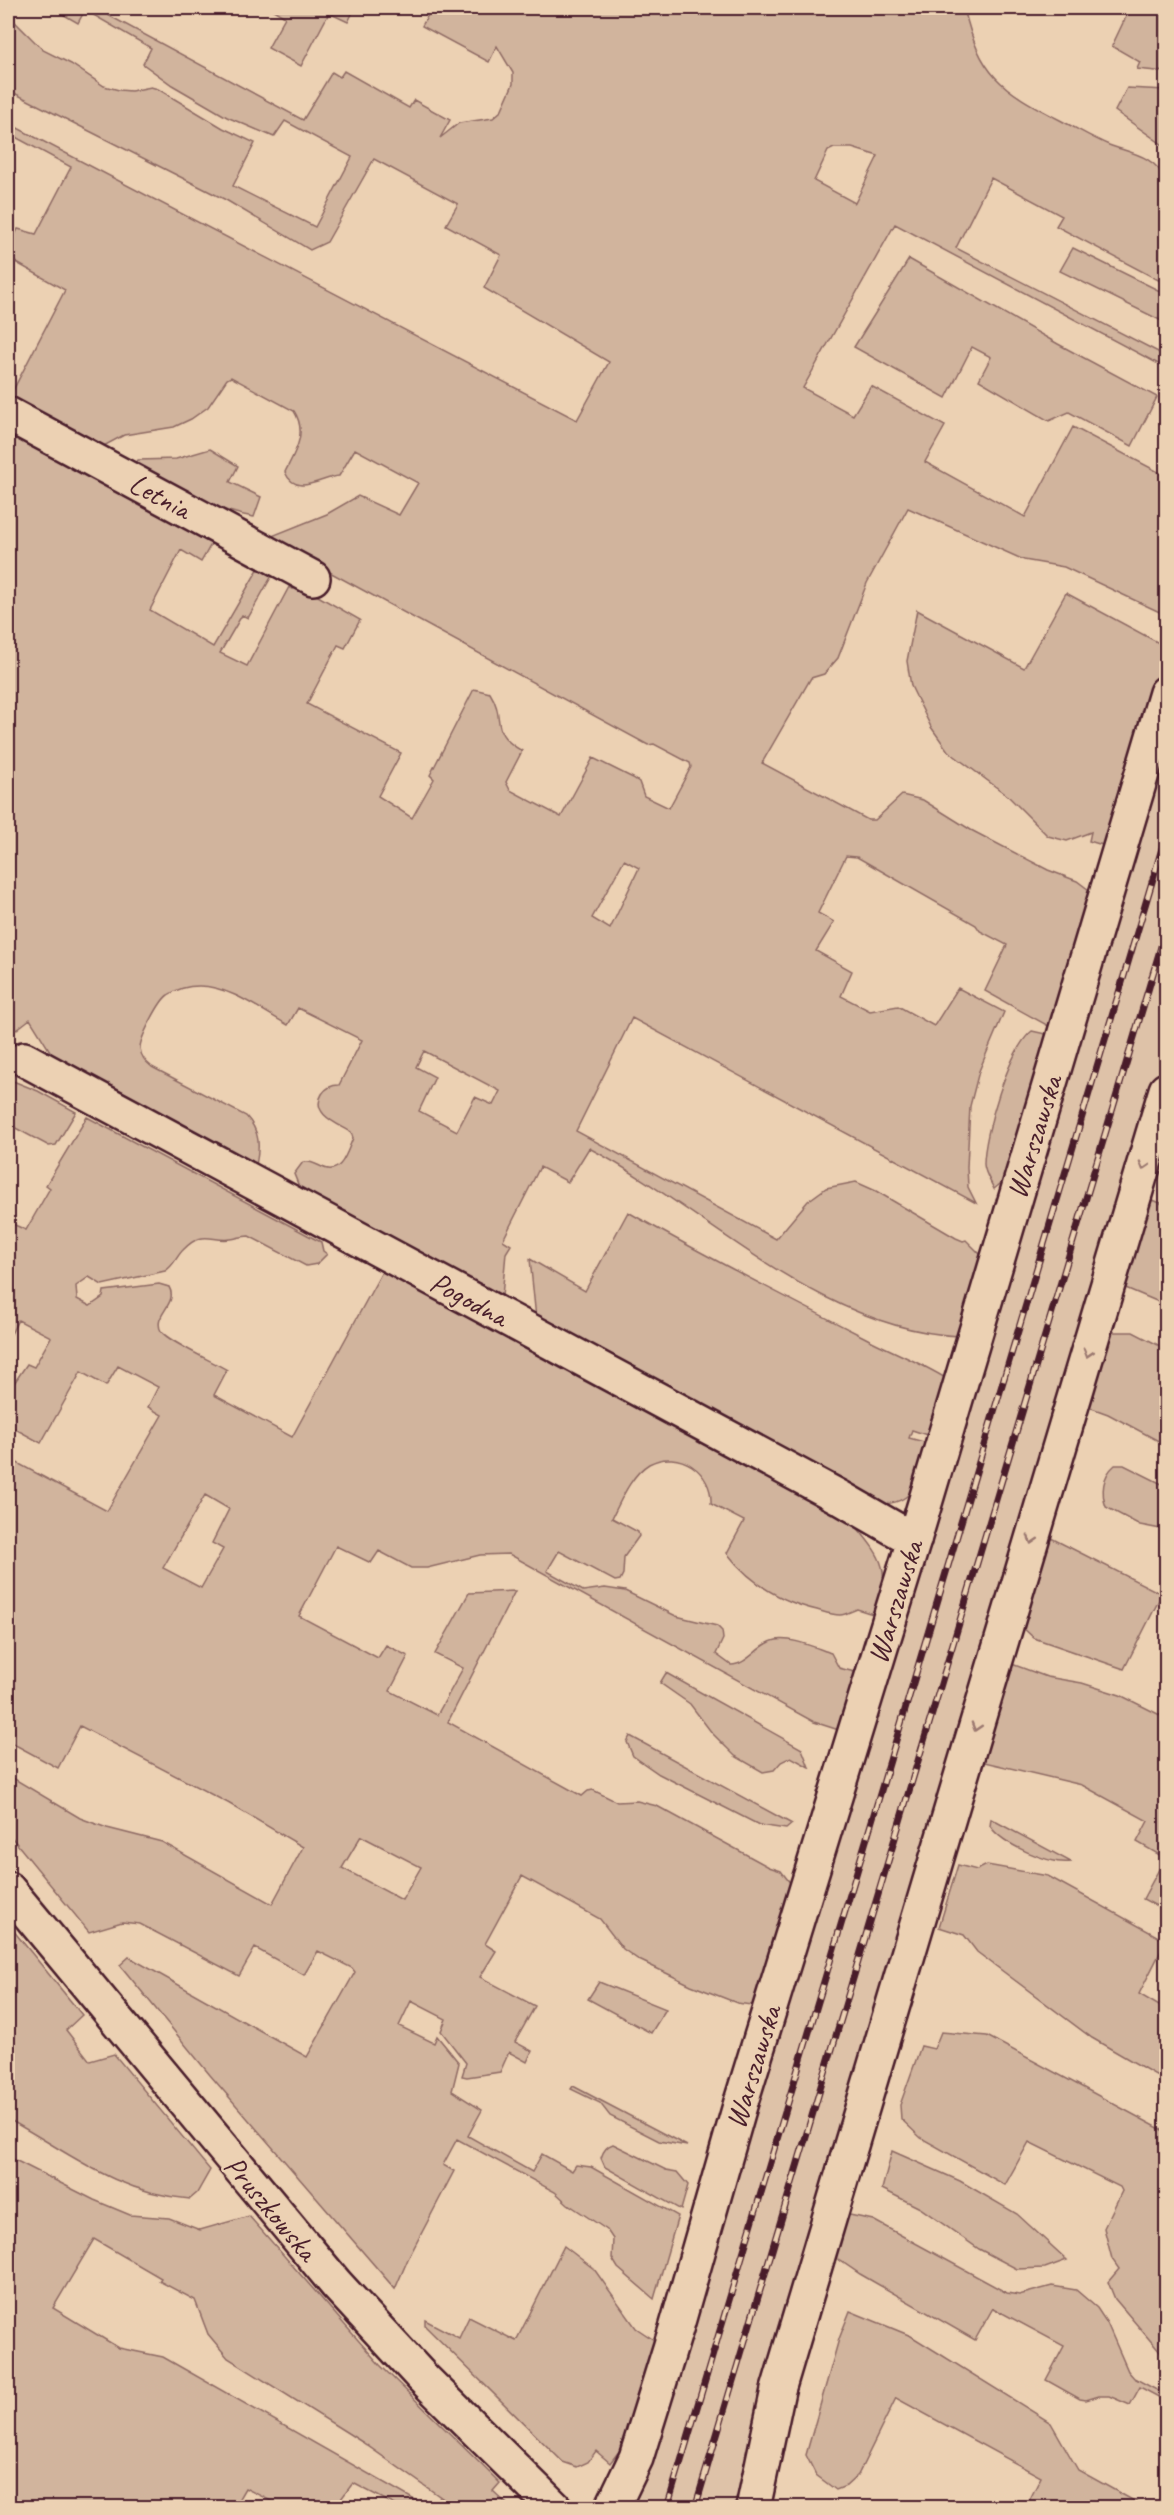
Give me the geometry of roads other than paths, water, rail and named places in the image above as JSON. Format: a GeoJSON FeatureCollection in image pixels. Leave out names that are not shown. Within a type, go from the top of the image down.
{"type":"FeatureCollection","features":[{"type":"Feature","properties":{"kind":"street","name":"Letnia"},"geometry":{"type":"LineString","coordinates":[[8,414],[314,578]]}},
{"type":"Feature","properties":{"kind":"street","name":"Warszawska"},"geometry":{"type":"LineString","coordinates":[[612,2508],[636,2458],[1167,693]]}},
{"type":"Feature","properties":{"kind":"street","name":"Pogodna"},"geometry":{"type":"LineString","coordinates":[[24,1059],[841,1498],[914,1540]]}},
{"type":"Feature","properties":{"kind":"street"},"geometry":{"type":"LineString","coordinates":[[753,2508],[778,2390],[1167,1090]]}},
{"type":"Feature","properties":{"kind":"street","name":"Pruszkowska"},"geometry":{"type":"LineString","coordinates":[[8,1889],[336,2284],[422,2377],[555,2508]]}},
{"type":"Feature","properties":{"kind":"railway"},"geometry":{"type":"LineString","coordinates":[[667,2508],[1166,835]]}},
{"type":"Feature","properties":{"kind":"railway"},"geometry":{"type":"LineString","coordinates":[[695,2508],[1166,930]]}}]}
